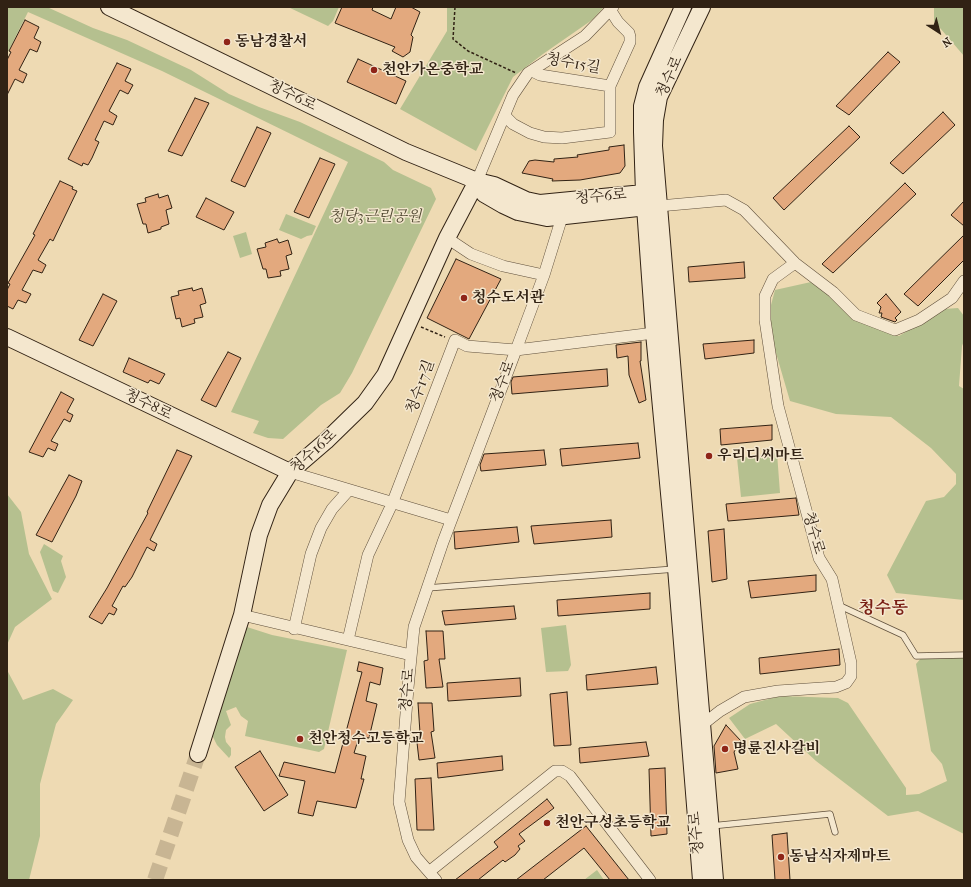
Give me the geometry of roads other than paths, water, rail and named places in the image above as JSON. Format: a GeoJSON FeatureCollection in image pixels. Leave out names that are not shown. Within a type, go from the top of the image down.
{"type":"FeatureCollection","features":[{"type":"Feature","properties":{"kind":"street","name":"청수6로"},"geometry":{"type":"LineString","coordinates":[[109,7],[406,152],[477,181],[494,185],[526,200],[540,203],[651,199]]}},
{"type":"Feature","properties":{"kind":"street","name":"청수로"},"geometry":{"type":"LineString","coordinates":[[683,7],[646,87],[642,106],[683,568],[701,880]]}},
{"type":"Feature","properties":{"kind":"street","name":"청수로"},"geometry":{"type":"LineString","coordinates":[[702,7],[659,97],[655,120],[651,199],[654,333],[702,725],[715,880]]}},
{"type":"Feature","properties":{"kind":"street","name":"청수15길"},"geometry":{"type":"LineString","coordinates":[[477,181],[513,95],[528,73],[585,36],[612,9],[618,22],[629,33],[630,42],[610,86],[610,132],[562,138],[544,137],[530,133],[513,124],[505,116]]}},
{"type":"Feature","properties":{"kind":"street","name":"청수15길"},"geometry":{"type":"LineString","coordinates":[[532,71],[540,75],[610,86]]}},
{"type":"Feature","properties":{"kind":"street","name":"청수6로"},"geometry":{"type":"LineString","coordinates":[[477,181],[484,194],[518,212],[547,218],[562,217],[651,199]]}},
{"type":"Feature","properties":{"kind":"street","name":"청수16로"},"geometry":{"type":"LineString","coordinates":[[198,754],[242,616],[259,535],[270,505],[290,472],[326,441],[365,403],[385,375],[447,238],[477,181]]}},
{"type":"Feature","properties":{"kind":"street"},"geometry":{"type":"LineString","coordinates":[[651,199],[665,200],[677,204],[726,200],[744,210],[795,263],[833,292],[856,316],[895,330],[919,320],[952,298],[964,281]]}},
{"type":"Feature","properties":{"kind":"street","name":"청수6로"},"geometry":{"type":"LineString","coordinates":[[516,350],[544,275],[562,217]]}},
{"type":"Feature","properties":{"kind":"street"},"geometry":{"type":"LineString","coordinates":[[447,238],[471,254],[503,266],[544,275]]}},
{"type":"Feature","properties":{"kind":"street","name":"청수로"},"geometry":{"type":"LineString","coordinates":[[702,725],[720,711],[744,697],[778,691],[836,687],[846,683],[851,676],[851,663],[832,579],[819,558],[778,406],[765,320],[766,296],[773,279],[795,263]]}},
{"type":"Feature","properties":{"kind":"street","name":"청수로"},"geometry":{"type":"LineString","coordinates":[[650,880],[570,776],[562,771],[554,771],[433,876],[416,857],[408,840],[399,802],[414,627],[451,520],[516,350],[654,333]]}},
{"type":"Feature","properties":{"kind":"street","name":"청수8로"},"geometry":{"type":"LineString","coordinates":[[7,337],[290,472]]}},
{"type":"Feature","properties":{"kind":"street","name":"청수17길"},"geometry":{"type":"LineString","coordinates":[[348,640],[368,555],[392,504],[455,340],[467,346],[516,350]]}},
{"type":"Feature","properties":{"kind":"street"},"geometry":{"type":"LineString","coordinates":[[290,472],[348,491],[451,520]]}},
{"type":"Feature","properties":{"kind":"street"},"geometry":{"type":"LineString","coordinates":[[294,629],[311,554],[320,528],[332,509],[348,491]]}},
{"type":"Feature","properties":{"kind":"street"},"geometry":{"type":"LineString","coordinates":[[242,616],[411,655]]}},
{"type":"Feature","properties":{"kind":"lane"},"geometry":{"type":"LineString","coordinates":[[427,588],[683,568]]}},
{"type":"Feature","properties":{"kind":"lane"},"geometry":{"type":"LineString","coordinates":[[838,605],[903,635],[916,656],[964,655]]}},
{"type":"Feature","properties":{"kind":"lane"},"geometry":{"type":"LineString","coordinates":[[711,826],[830,814],[835,832]]}},
{"type":"Feature","properties":{"kind":"tunnel"},"geometry":{"type":"LineString","coordinates":[[155,880],[198,754]]}},
{"type":"Feature","properties":{"kind":"place","name":"동남경찰서"},"geometry":{"type":"Point","coordinates":[227,42]}},
{"type":"Feature","properties":{"kind":"place","name":"천안가온중학교"},"geometry":{"type":"Point","coordinates":[374,70]}},
{"type":"Feature","properties":{"kind":"place","name":"청수도서관"},"geometry":{"type":"Point","coordinates":[464,298]}},
{"type":"Feature","properties":{"kind":"place","name":"우리디씨마트"},"geometry":{"type":"Point","coordinates":[709,456]}},
{"type":"Feature","properties":{"kind":"place","name":"천안청수고등학교"},"geometry":{"type":"Point","coordinates":[300,739]}},
{"type":"Feature","properties":{"kind":"place","name":"명륜진사갈비"},"geometry":{"type":"Point","coordinates":[725,749]}},
{"type":"Feature","properties":{"kind":"place","name":"천안구성초등학교"},"geometry":{"type":"Point","coordinates":[547,823]}},
{"type":"Feature","properties":{"kind":"place","name":"동남식자제마트"},"geometry":{"type":"Point","coordinates":[781,857]}},
{"type":"Feature","properties":{"kind":"district","name":"청수동"},"geometry":{"type":"Point","coordinates":[883,609]}},
{"type":"Feature","properties":{"kind":"park label","name":"청당3근린공원"},"geometry":{"type":"Point","coordinates":[375,217]}}]}
